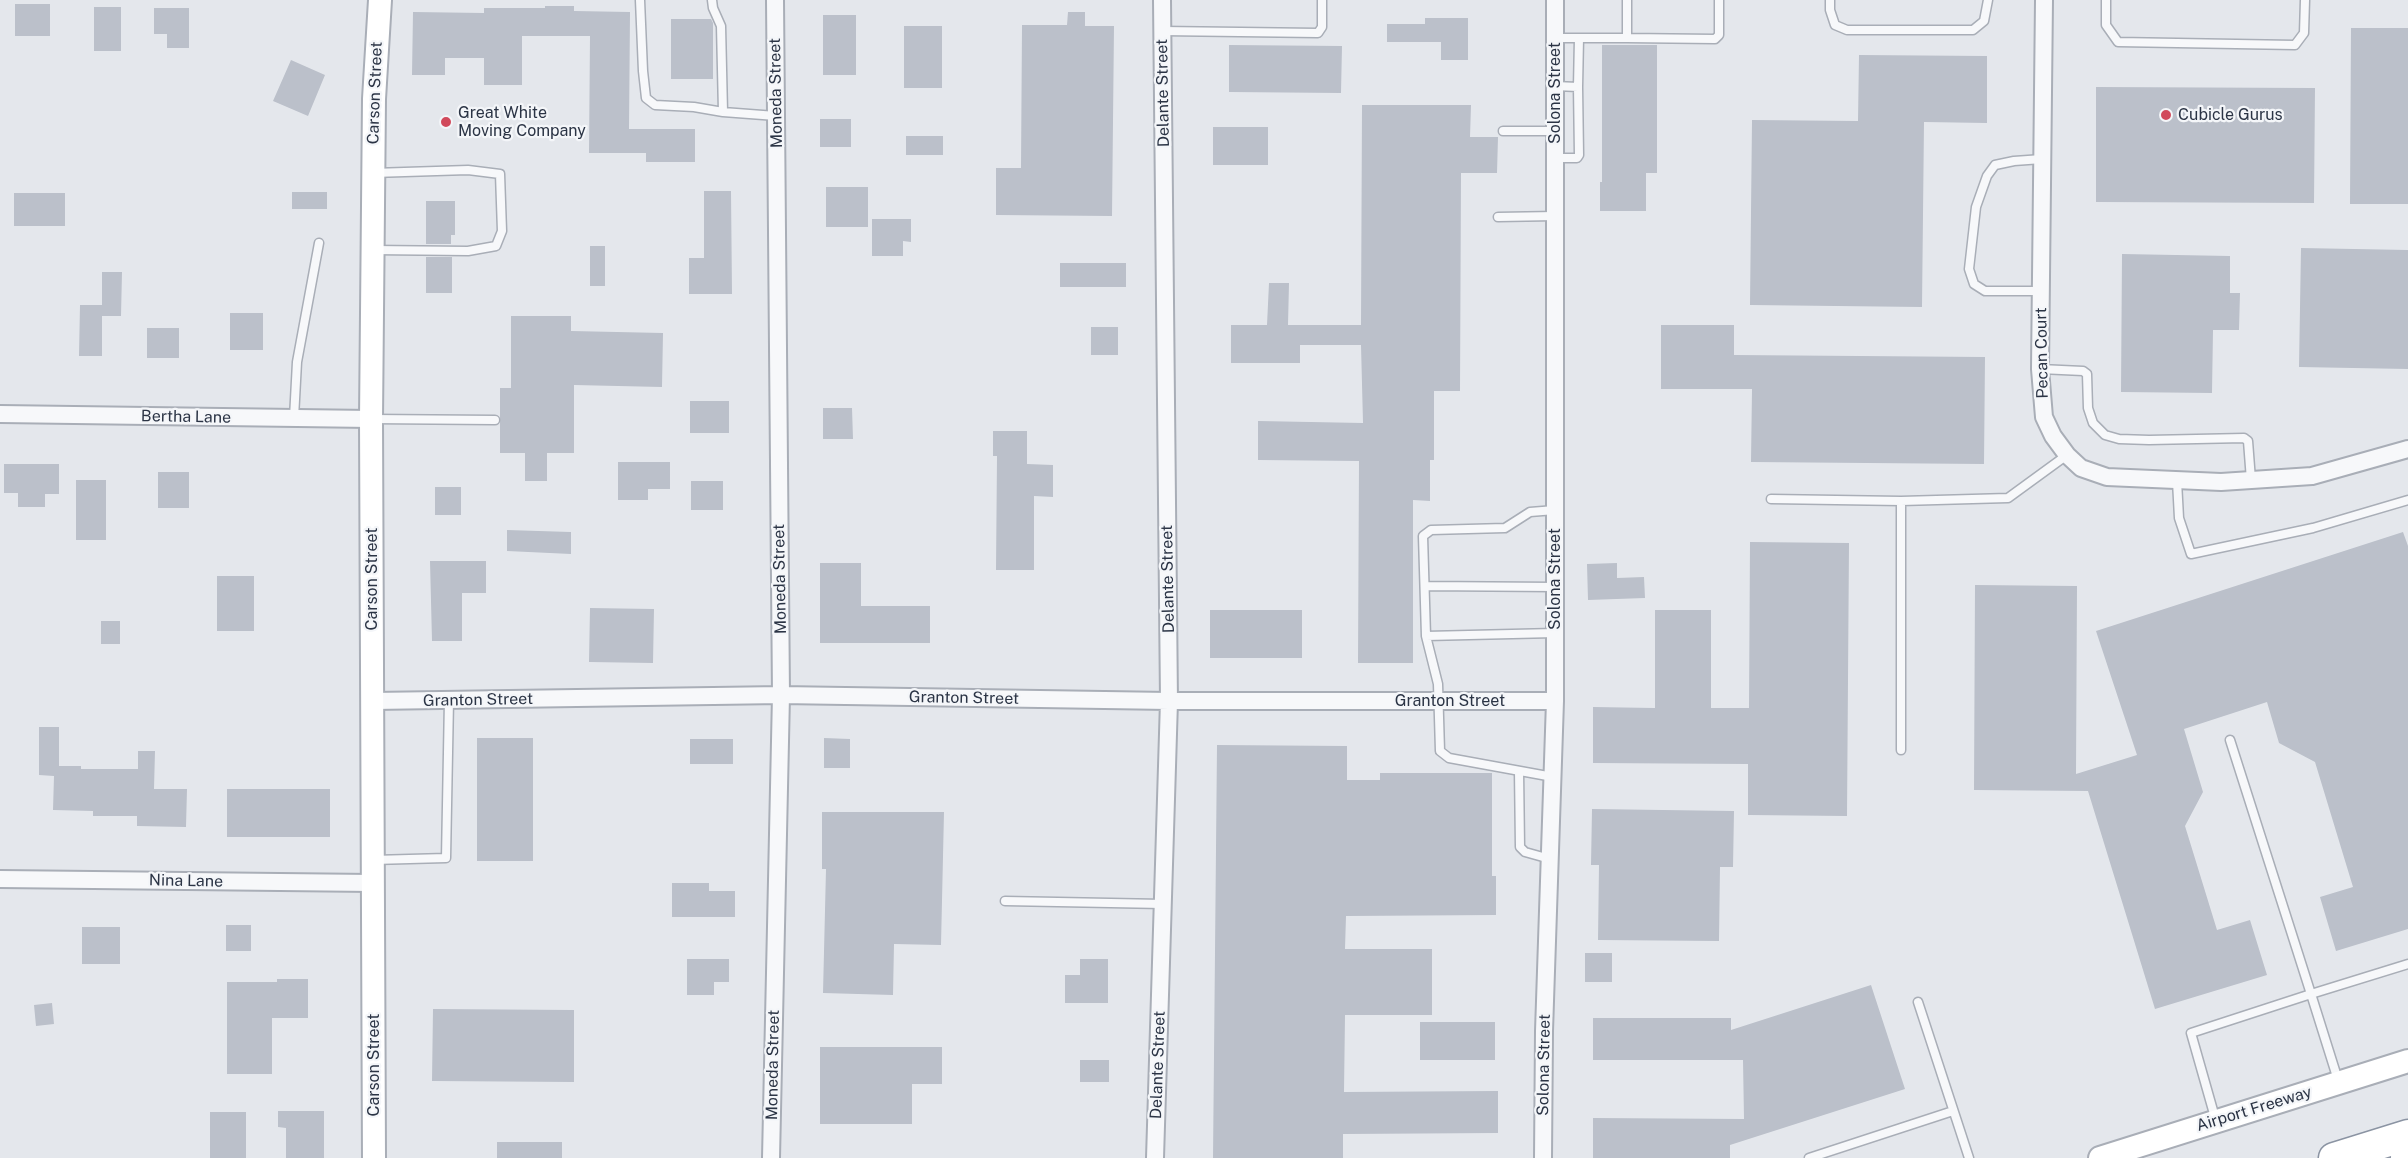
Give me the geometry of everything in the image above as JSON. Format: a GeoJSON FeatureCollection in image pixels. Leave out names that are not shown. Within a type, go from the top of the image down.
{"type":"FeatureCollection","features":[{"type":"Feature","properties":{"kind":"highway"},"geometry":{"type":"LineString","coordinates":[[2334,1158],[2408,1134]]}},
{"type":"Feature","properties":{"kind":"street","name":"Carson Street"},"geometry":{"type":"LineString","coordinates":[[374,1158],[371,419],[374,99],[380,0]]}},
{"type":"Feature","properties":{"kind":"street","name":"Moneda Street"},"geometry":{"type":"LineString","coordinates":[[771,1158],[781,695],[775,0]]}},
{"type":"Feature","properties":{"kind":"street","name":"Delante Street"},"geometry":{"type":"LineString","coordinates":[[1155,1158],[1169,701],[1162,0]]}},
{"type":"Feature","properties":{"kind":"street","name":"Solona Street"},"geometry":{"type":"LineString","coordinates":[[1544,1158],[1544,1031],[1555,701],[1555,0]]}},
{"type":"Feature","properties":{"kind":"street","name":"Pecan Court"},"geometry":{"type":"LineString","coordinates":[[2044,0],[2040,369],[2044,417],[2053,436],[2067,455],[2081,468],[2107,477],[2221,482],[2312,476],[2408,449]]}},
{"type":"Feature","properties":{"kind":"street","name":"Bertha Lane"},"geometry":{"type":"LineString","coordinates":[[0,414],[371,419]]}},
{"type":"Feature","properties":{"kind":"street","name":"Granton Street"},"geometry":{"type":"LineString","coordinates":[[373,701],[781,695],[1169,701],[1555,701]]}},
{"type":"Feature","properties":{"kind":"street","name":"Nina Lane"},"geometry":{"type":"LineString","coordinates":[[0,879],[373,884]]}},
{"type":"Feature","properties":{"kind":"street","name":"Airport Freeway"},"geometry":{"type":"LineString","coordinates":[[2100,1158],[2408,1061]]}},
{"type":"Feature","properties":{"kind":"lane"},"geometry":{"type":"LineString","coordinates":[[640,0],[646,98],[655,105],[776,116]]}},
{"type":"Feature","properties":{"kind":"lane"},"geometry":{"type":"LineString","coordinates":[[712,0],[712,8],[722,26],[723,112]]}},
{"type":"Feature","properties":{"kind":"lane"},"geometry":{"type":"LineString","coordinates":[[1162,31],[1318,33],[1322,27],[1322,0]]}},
{"type":"Feature","properties":{"kind":"lane"},"geometry":{"type":"LineString","coordinates":[[1627,0],[1627,38]]}},
{"type":"Feature","properties":{"kind":"lane"},"geometry":{"type":"LineString","coordinates":[[1555,39],[1715,39],[1719,35],[1719,0]]}},
{"type":"Feature","properties":{"kind":"lane"},"geometry":{"type":"LineString","coordinates":[[1830,0],[1830,10],[1835,25],[1847,30],[1973,30],[1984,21],[1988,0]]}},
{"type":"Feature","properties":{"kind":"lane"},"geometry":{"type":"LineString","coordinates":[[2106,0],[2106,25],[2118,42],[2295,45],[2304,33],[2305,0]]}},
{"type":"Feature","properties":{"kind":"lane"},"geometry":{"type":"LineString","coordinates":[[1555,158],[1577,158],[1579,155],[1579,39]]}},
{"type":"Feature","properties":{"kind":"lane"},"geometry":{"type":"LineString","coordinates":[[1555,86],[1578,87]]}},
{"type":"Feature","properties":{"kind":"lane"},"geometry":{"type":"LineString","coordinates":[[1503,131],[1555,131]]}},
{"type":"Feature","properties":{"kind":"lane"},"geometry":{"type":"LineString","coordinates":[[2041,291],[1985,291],[1974,284],[1969,268],[1976,207],[1987,176],[1995,165],[2042,159]]}},
{"type":"Feature","properties":{"kind":"lane"},"geometry":{"type":"LineString","coordinates":[[373,173],[468,170],[500,174],[502,231],[496,246],[468,251],[373,250]]}},
{"type":"Feature","properties":{"kind":"lane"},"geometry":{"type":"LineString","coordinates":[[1498,217],[1555,216]]}},
{"type":"Feature","properties":{"kind":"lane"},"geometry":{"type":"LineString","coordinates":[[294,418],[297,362],[319,243]]}},
{"type":"Feature","properties":{"kind":"lane"},"geometry":{"type":"LineString","coordinates":[[2040,369],[2083,371],[2087,374],[2088,408],[2093,423],[2105,435],[2119,439],[2149,440],[2244,438],[2248,441],[2252,480]]}},
{"type":"Feature","properties":{"kind":"lane"},"geometry":{"type":"LineString","coordinates":[[371,419],[495,420]]}},
{"type":"Feature","properties":{"kind":"lane"},"geometry":{"type":"LineString","coordinates":[[1771,499],[1901,501],[2008,498],[2067,455]]}},
{"type":"Feature","properties":{"kind":"lane"},"geometry":{"type":"LineString","coordinates":[[2177,481],[2179,518],[2191,554],[2313,528],[2408,500]]}},
{"type":"Feature","properties":{"kind":"lane"},"geometry":{"type":"LineString","coordinates":[[1901,501],[1901,750]]}},
{"type":"Feature","properties":{"kind":"lane"},"geometry":{"type":"LineString","coordinates":[[1552,777],[1449,758],[1443,755],[1438,747],[1436,672],[1426,636],[1424,536],[1431,530],[1505,528],[1530,512],[1555,510]]}},
{"type":"Feature","properties":{"kind":"lane"},"geometry":{"type":"LineString","coordinates":[[1425,586],[1555,587]]}},
{"type":"Feature","properties":{"kind":"lane"},"geometry":{"type":"LineString","coordinates":[[1426,636],[1555,633]]}},
{"type":"Feature","properties":{"kind":"lane"},"geometry":{"type":"LineString","coordinates":[[373,860],[446,858],[449,700]]}},
{"type":"Feature","properties":{"kind":"lane"},"geometry":{"type":"LineString","coordinates":[[2230,740],[2338,1083]]}},
{"type":"Feature","properties":{"kind":"lane"},"geometry":{"type":"LineString","coordinates":[[1519,771],[1518,841],[1520,848],[1525,852],[1550,859]]}},
{"type":"Feature","properties":{"kind":"lane"},"geometry":{"type":"LineString","coordinates":[[1005,901],[1163,904]]}},
{"type":"Feature","properties":{"kind":"lane"},"geometry":{"type":"LineString","coordinates":[[2216,1121],[2191,1033],[2408,964]]}},
{"type":"Feature","properties":{"kind":"lane"},"geometry":{"type":"LineString","coordinates":[[1918,1002],[1969,1158]]}},
{"type":"Feature","properties":{"kind":"lane"},"geometry":{"type":"LineString","coordinates":[[1809,1158],[1953,1111]]}},
{"type":"Feature","properties":{"kind":"building"},"geometry":{"type":"Polygon","coordinates":[[[15,4],[50,4],[50,36],[15,36],[15,4]]]}},
{"type":"Feature","properties":{"kind":"building"},"geometry":{"type":"Polygon","coordinates":[[[545,6],[574,6],[574,11],[630,12],[629,129],[695,129],[695,162],[646,162],[646,153],[589,153],[590,36],[522,36],[522,85],[484,85],[484,58],[445,58],[445,75],[412,75],[413,12],[484,13],[484,8],[545,8],[545,6]]]}},
{"type":"Feature","properties":{"kind":"building"},"geometry":{"type":"Polygon","coordinates":[[[94,7],[121,7],[121,51],[94,51],[94,7]]]}},
{"type":"Feature","properties":{"kind":"building"},"geometry":{"type":"Polygon","coordinates":[[[154,8],[189,8],[189,48],[167,48],[167,34],[154,34],[154,8]]]}},
{"type":"Feature","properties":{"kind":"building"},"geometry":{"type":"Polygon","coordinates":[[[1068,12],[1085,12],[1085,26],[1114,26],[1112,216],[996,215],[996,168],[1021,168],[1022,25],[1067,25],[1068,12]]]}},
{"type":"Feature","properties":{"kind":"building"},"geometry":{"type":"Polygon","coordinates":[[[823,15],[856,15],[856,75],[823,75],[823,15]]]}},
{"type":"Feature","properties":{"kind":"building"},"geometry":{"type":"Polygon","coordinates":[[[1425,18],[1468,18],[1468,60],[1441,60],[1441,42],[1387,42],[1387,24],[1425,24],[1425,18]]]}},
{"type":"Feature","properties":{"kind":"building"},"geometry":{"type":"Polygon","coordinates":[[[671,19],[711,19],[713,23],[713,79],[671,79],[671,19]]]}},
{"type":"Feature","properties":{"kind":"building"},"geometry":{"type":"Polygon","coordinates":[[[904,26],[942,26],[942,88],[904,88],[904,26]]]}},
{"type":"Feature","properties":{"kind":"building"},"geometry":{"type":"Polygon","coordinates":[[[2351,28],[2408,28],[2408,204],[2350,204],[2351,28]]]}},
{"type":"Feature","properties":{"kind":"building"},"geometry":{"type":"Polygon","coordinates":[[[1229,45],[1342,46],[1341,93],[1229,92],[1229,45]]]}},
{"type":"Feature","properties":{"kind":"building"},"geometry":{"type":"Polygon","coordinates":[[[1602,45],[1657,45],[1657,173],[1646,173],[1646,211],[1600,211],[1602,45]]]}},
{"type":"Feature","properties":{"kind":"building"},"geometry":{"type":"Polygon","coordinates":[[[1859,55],[1987,56],[1987,123],[1924,122],[1922,307],[1750,305],[1752,120],[1858,121],[1859,55]]]}},
{"type":"Feature","properties":{"kind":"building"},"geometry":{"type":"Polygon","coordinates":[[[291,60],[325,75],[308,116],[273,101],[291,60]]]}},
{"type":"Feature","properties":{"kind":"building"},"geometry":{"type":"Polygon","coordinates":[[[2096,87],[2315,88],[2314,203],[2096,202],[2096,87]]]}},
{"type":"Feature","properties":{"kind":"building"},"geometry":{"type":"Polygon","coordinates":[[[1362,105],[1471,105],[1470,137],[1498,137],[1497,173],[1461,173],[1460,391],[1434,391],[1434,460],[1430,460],[1430,501],[1413,500],[1413,663],[1358,663],[1359,461],[1258,460],[1258,421],[1363,423],[1361,345],[1300,345],[1300,363],[1231,363],[1231,325],[1267,325],[1269,283],[1289,283],[1288,325],[1361,325],[1362,105]]]}},
{"type":"Feature","properties":{"kind":"building"},"geometry":{"type":"Polygon","coordinates":[[[820,119],[851,119],[851,147],[820,147],[820,119]]]}},
{"type":"Feature","properties":{"kind":"building"},"geometry":{"type":"Polygon","coordinates":[[[1213,127],[1268,127],[1268,165],[1213,165],[1213,127]]]}},
{"type":"Feature","properties":{"kind":"building"},"geometry":{"type":"Polygon","coordinates":[[[906,136],[943,136],[943,155],[906,155],[906,136]]]}},
{"type":"Feature","properties":{"kind":"building"},"geometry":{"type":"Polygon","coordinates":[[[826,187],[868,187],[868,227],[826,227],[826,187]]]}},
{"type":"Feature","properties":{"kind":"building"},"geometry":{"type":"Polygon","coordinates":[[[704,191],[731,191],[732,294],[689,294],[689,258],[704,258],[704,191]]]}},
{"type":"Feature","properties":{"kind":"building"},"geometry":{"type":"Polygon","coordinates":[[[292,192],[327,192],[327,209],[292,209],[292,192]]]}},
{"type":"Feature","properties":{"kind":"building"},"geometry":{"type":"Polygon","coordinates":[[[14,193],[65,193],[65,226],[14,226],[14,193]]]}},
{"type":"Feature","properties":{"kind":"building"},"geometry":{"type":"Polygon","coordinates":[[[426,201],[455,201],[455,235],[451,235],[451,244],[426,244],[426,201]]]}},
{"type":"Feature","properties":{"kind":"building"},"geometry":{"type":"Polygon","coordinates":[[[872,219],[911,219],[911,242],[903,241],[903,256],[872,256],[872,219]]]}},
{"type":"Feature","properties":{"kind":"building"},"geometry":{"type":"Polygon","coordinates":[[[590,246],[605,246],[605,286],[590,286],[590,246]]]}},
{"type":"Feature","properties":{"kind":"building"},"geometry":{"type":"Polygon","coordinates":[[[2301,248],[2408,250],[2408,369],[2299,367],[2301,248]]]}},
{"type":"Feature","properties":{"kind":"building"},"geometry":{"type":"Polygon","coordinates":[[[2122,254],[2230,256],[2230,293],[2240,293],[2239,330],[2213,330],[2212,393],[2121,392],[2122,254]]]}},
{"type":"Feature","properties":{"kind":"building"},"geometry":{"type":"Polygon","coordinates":[[[426,257],[452,257],[452,293],[426,293],[426,257]]]}},
{"type":"Feature","properties":{"kind":"building"},"geometry":{"type":"Polygon","coordinates":[[[1060,263],[1126,263],[1126,287],[1060,287],[1060,263]]]}},
{"type":"Feature","properties":{"kind":"building"},"geometry":{"type":"Polygon","coordinates":[[[102,272],[122,272],[121,316],[102,316],[102,356],[79,356],[80,305],[102,305],[102,272]]]}},
{"type":"Feature","properties":{"kind":"building"},"geometry":{"type":"Polygon","coordinates":[[[230,313],[263,313],[263,350],[230,350],[230,313]]]}},
{"type":"Feature","properties":{"kind":"building"},"geometry":{"type":"Polygon","coordinates":[[[511,316],[571,316],[571,331],[663,333],[662,387],[574,385],[574,453],[547,453],[547,481],[525,481],[525,453],[500,453],[500,388],[511,388],[511,316]]]}},
{"type":"Feature","properties":{"kind":"building"},"geometry":{"type":"Polygon","coordinates":[[[1661,325],[1734,325],[1734,355],[1985,357],[1984,464],[1751,462],[1752,389],[1661,389],[1661,325]]]}},
{"type":"Feature","properties":{"kind":"building"},"geometry":{"type":"Polygon","coordinates":[[[1091,327],[1118,327],[1118,355],[1091,355],[1091,327]]]}},
{"type":"Feature","properties":{"kind":"building"},"geometry":{"type":"Polygon","coordinates":[[[147,328],[179,328],[179,358],[147,358],[147,328]]]}},
{"type":"Feature","properties":{"kind":"building"},"geometry":{"type":"Polygon","coordinates":[[[690,401],[729,401],[729,433],[690,433],[690,401]]]}},
{"type":"Feature","properties":{"kind":"building"},"geometry":{"type":"Polygon","coordinates":[[[823,408],[852,408],[853,439],[823,439],[823,408]]]}},
{"type":"Feature","properties":{"kind":"building"},"geometry":{"type":"Polygon","coordinates":[[[993,431],[1027,431],[1027,464],[1053,465],[1053,497],[1034,496],[1034,570],[996,570],[997,456],[993,456],[993,431]]]}},
{"type":"Feature","properties":{"kind":"building"},"geometry":{"type":"Polygon","coordinates":[[[618,462],[670,462],[670,489],[648,489],[648,500],[618,500],[618,462]]]}},
{"type":"Feature","properties":{"kind":"building"},"geometry":{"type":"Polygon","coordinates":[[[4,464],[59,464],[59,494],[45,494],[45,507],[18,507],[18,493],[4,493],[4,464]]]}},
{"type":"Feature","properties":{"kind":"building"},"geometry":{"type":"Polygon","coordinates":[[[158,472],[189,472],[189,508],[158,508],[158,472]]]}},
{"type":"Feature","properties":{"kind":"building"},"geometry":{"type":"Polygon","coordinates":[[[76,480],[106,480],[106,540],[76,540],[76,480]]]}},
{"type":"Feature","properties":{"kind":"building"},"geometry":{"type":"Polygon","coordinates":[[[691,481],[723,481],[723,510],[691,510],[691,481]]]}},
{"type":"Feature","properties":{"kind":"building"},"geometry":{"type":"Polygon","coordinates":[[[435,487],[461,487],[461,515],[435,515],[435,487]]]}},
{"type":"Feature","properties":{"kind":"building"},"geometry":{"type":"Polygon","coordinates":[[[507,530],[571,532],[571,554],[507,551],[507,530]]]}},
{"type":"Feature","properties":{"kind":"building"},"geometry":{"type":"Polygon","coordinates":[[[2403,532],[2408,546],[2408,929],[2336,951],[2320,897],[2353,887],[2315,762],[2279,743],[2267,702],[2184,729],[2203,792],[2185,826],[2217,930],[2250,920],[2267,975],[2155,1009],[2088,791],[1974,790],[1975,585],[2077,586],[2076,774],[2137,755],[2096,631],[2403,532]]]}},
{"type":"Feature","properties":{"kind":"building"},"geometry":{"type":"Polygon","coordinates":[[[1750,542],[1849,543],[1847,816],[1748,815],[1748,764],[1593,763],[1593,707],[1655,708],[1655,610],[1711,610],[1711,708],[1749,708],[1750,542]]]}},
{"type":"Feature","properties":{"kind":"building"},"geometry":{"type":"Polygon","coordinates":[[[430,561],[486,561],[486,593],[462,593],[462,641],[432,641],[430,561]]]}},
{"type":"Feature","properties":{"kind":"building"},"geometry":{"type":"Polygon","coordinates":[[[820,563],[861,563],[861,606],[930,606],[930,643],[820,643],[820,563]]]}},
{"type":"Feature","properties":{"kind":"building"},"geometry":{"type":"Polygon","coordinates":[[[1617,563],[1617,578],[1644,577],[1645,598],[1588,600],[1587,564],[1617,563]]]}},
{"type":"Feature","properties":{"kind":"building"},"geometry":{"type":"Polygon","coordinates":[[[217,576],[254,576],[254,631],[217,631],[217,576]]]}},
{"type":"Feature","properties":{"kind":"building"},"geometry":{"type":"Polygon","coordinates":[[[590,608],[654,609],[653,663],[589,662],[590,608]]]}},
{"type":"Feature","properties":{"kind":"building"},"geometry":{"type":"Polygon","coordinates":[[[1210,610],[1302,610],[1302,658],[1210,658],[1210,610]]]}},
{"type":"Feature","properties":{"kind":"building"},"geometry":{"type":"Polygon","coordinates":[[[101,621],[120,621],[120,644],[101,644],[101,621]]]}},
{"type":"Feature","properties":{"kind":"building"},"geometry":{"type":"Polygon","coordinates":[[[39,727],[59,727],[59,766],[81,766],[81,769],[138,769],[138,751],[155,751],[154,789],[187,789],[186,827],[137,826],[137,816],[93,816],[93,811],[53,810],[54,776],[39,775],[39,727]]]}},
{"type":"Feature","properties":{"kind":"building"},"geometry":{"type":"Polygon","coordinates":[[[477,738],[533,738],[533,861],[477,861],[477,738]]]}},
{"type":"Feature","properties":{"kind":"building"},"geometry":{"type":"Polygon","coordinates":[[[824,738],[850,739],[850,768],[824,768],[824,738]]]}},
{"type":"Feature","properties":{"kind":"building"},"geometry":{"type":"Polygon","coordinates":[[[690,739],[733,739],[733,764],[690,764],[690,739]]]}},
{"type":"Feature","properties":{"kind":"building"},"geometry":{"type":"Polygon","coordinates":[[[1217,745],[1347,746],[1347,780],[1380,780],[1380,773],[1492,773],[1492,876],[1496,876],[1496,915],[1346,916],[1345,949],[1432,949],[1432,1015],[1345,1015],[1344,1092],[1498,1091],[1498,1133],[1343,1134],[1343,1158],[1213,1158],[1217,745]]]}},
{"type":"Feature","properties":{"kind":"building"},"geometry":{"type":"Polygon","coordinates":[[[227,789],[330,789],[330,837],[227,837],[227,789]]]}},
{"type":"Feature","properties":{"kind":"building"},"geometry":{"type":"Polygon","coordinates":[[[1592,809],[1734,811],[1733,867],[1720,867],[1719,941],[1598,940],[1599,865],[1591,865],[1592,809]]]}},
{"type":"Feature","properties":{"kind":"building"},"geometry":{"type":"Polygon","coordinates":[[[822,812],[944,812],[941,945],[894,944],[893,995],[823,993],[826,869],[822,869],[822,812]]]}},
{"type":"Feature","properties":{"kind":"building"},"geometry":{"type":"Polygon","coordinates":[[[672,883],[709,883],[709,891],[735,891],[735,917],[672,917],[672,883]]]}},
{"type":"Feature","properties":{"kind":"building"},"geometry":{"type":"Polygon","coordinates":[[[226,925],[251,925],[251,951],[226,951],[226,925]]]}},
{"type":"Feature","properties":{"kind":"building"},"geometry":{"type":"Polygon","coordinates":[[[82,927],[120,927],[120,964],[82,964],[82,927]]]}},
{"type":"Feature","properties":{"kind":"building"},"geometry":{"type":"Polygon","coordinates":[[[1585,953],[1612,953],[1612,982],[1585,982],[1585,953]]]}},
{"type":"Feature","properties":{"kind":"building"},"geometry":{"type":"Polygon","coordinates":[[[687,959],[729,959],[729,982],[714,982],[714,995],[687,995],[687,959]]]}},
{"type":"Feature","properties":{"kind":"building"},"geometry":{"type":"Polygon","coordinates":[[[1080,959],[1108,959],[1108,1003],[1065,1003],[1065,975],[1080,975],[1080,959]]]}},
{"type":"Feature","properties":{"kind":"building"},"geometry":{"type":"Polygon","coordinates":[[[277,979],[308,979],[308,1018],[272,1018],[272,1074],[227,1074],[227,982],[277,982],[277,979]]]}},
{"type":"Feature","properties":{"kind":"building"},"geometry":{"type":"Polygon","coordinates":[[[1871,985],[1905,1089],[1730,1145],[1730,1158],[1593,1158],[1593,1118],[1744,1119],[1743,1060],[1593,1060],[1593,1018],[1731,1018],[1731,1030],[1871,985]]]}},
{"type":"Feature","properties":{"kind":"building"},"geometry":{"type":"Polygon","coordinates":[[[52,1003],[54,1024],[36,1026],[34,1005],[52,1003]]]}},
{"type":"Feature","properties":{"kind":"building"},"geometry":{"type":"Polygon","coordinates":[[[433,1009],[574,1010],[574,1082],[432,1081],[433,1009]]]}},
{"type":"Feature","properties":{"kind":"building"},"geometry":{"type":"Polygon","coordinates":[[[1420,1022],[1495,1022],[1495,1060],[1420,1060],[1420,1022]]]}},
{"type":"Feature","properties":{"kind":"building"},"geometry":{"type":"Polygon","coordinates":[[[820,1047],[942,1047],[942,1084],[912,1084],[912,1124],[820,1124],[820,1047]]]}},
{"type":"Feature","properties":{"kind":"building"},"geometry":{"type":"Polygon","coordinates":[[[1080,1060],[1109,1060],[1109,1082],[1080,1082],[1080,1060]]]}},
{"type":"Feature","properties":{"kind":"building"},"geometry":{"type":"Polygon","coordinates":[[[278,1111],[324,1111],[324,1158],[286,1158],[286,1128],[278,1127],[278,1111]]]}},
{"type":"Feature","properties":{"kind":"building"},"geometry":{"type":"Polygon","coordinates":[[[210,1112],[246,1112],[246,1158],[210,1158],[210,1112]]]}},
{"type":"Feature","properties":{"kind":"building"},"geometry":{"type":"Polygon","coordinates":[[[497,1142],[562,1142],[562,1158],[497,1158],[497,1142]]]}},
{"type":"Feature","properties":{"kind":"place","name":"Cubicle Gurus"},"geometry":{"type":"Point","coordinates":[2166,115]}},
{"type":"Feature","properties":{"kind":"place","name":"Great White Moving Company"},"geometry":{"type":"Point","coordinates":[446,122]}}]}
